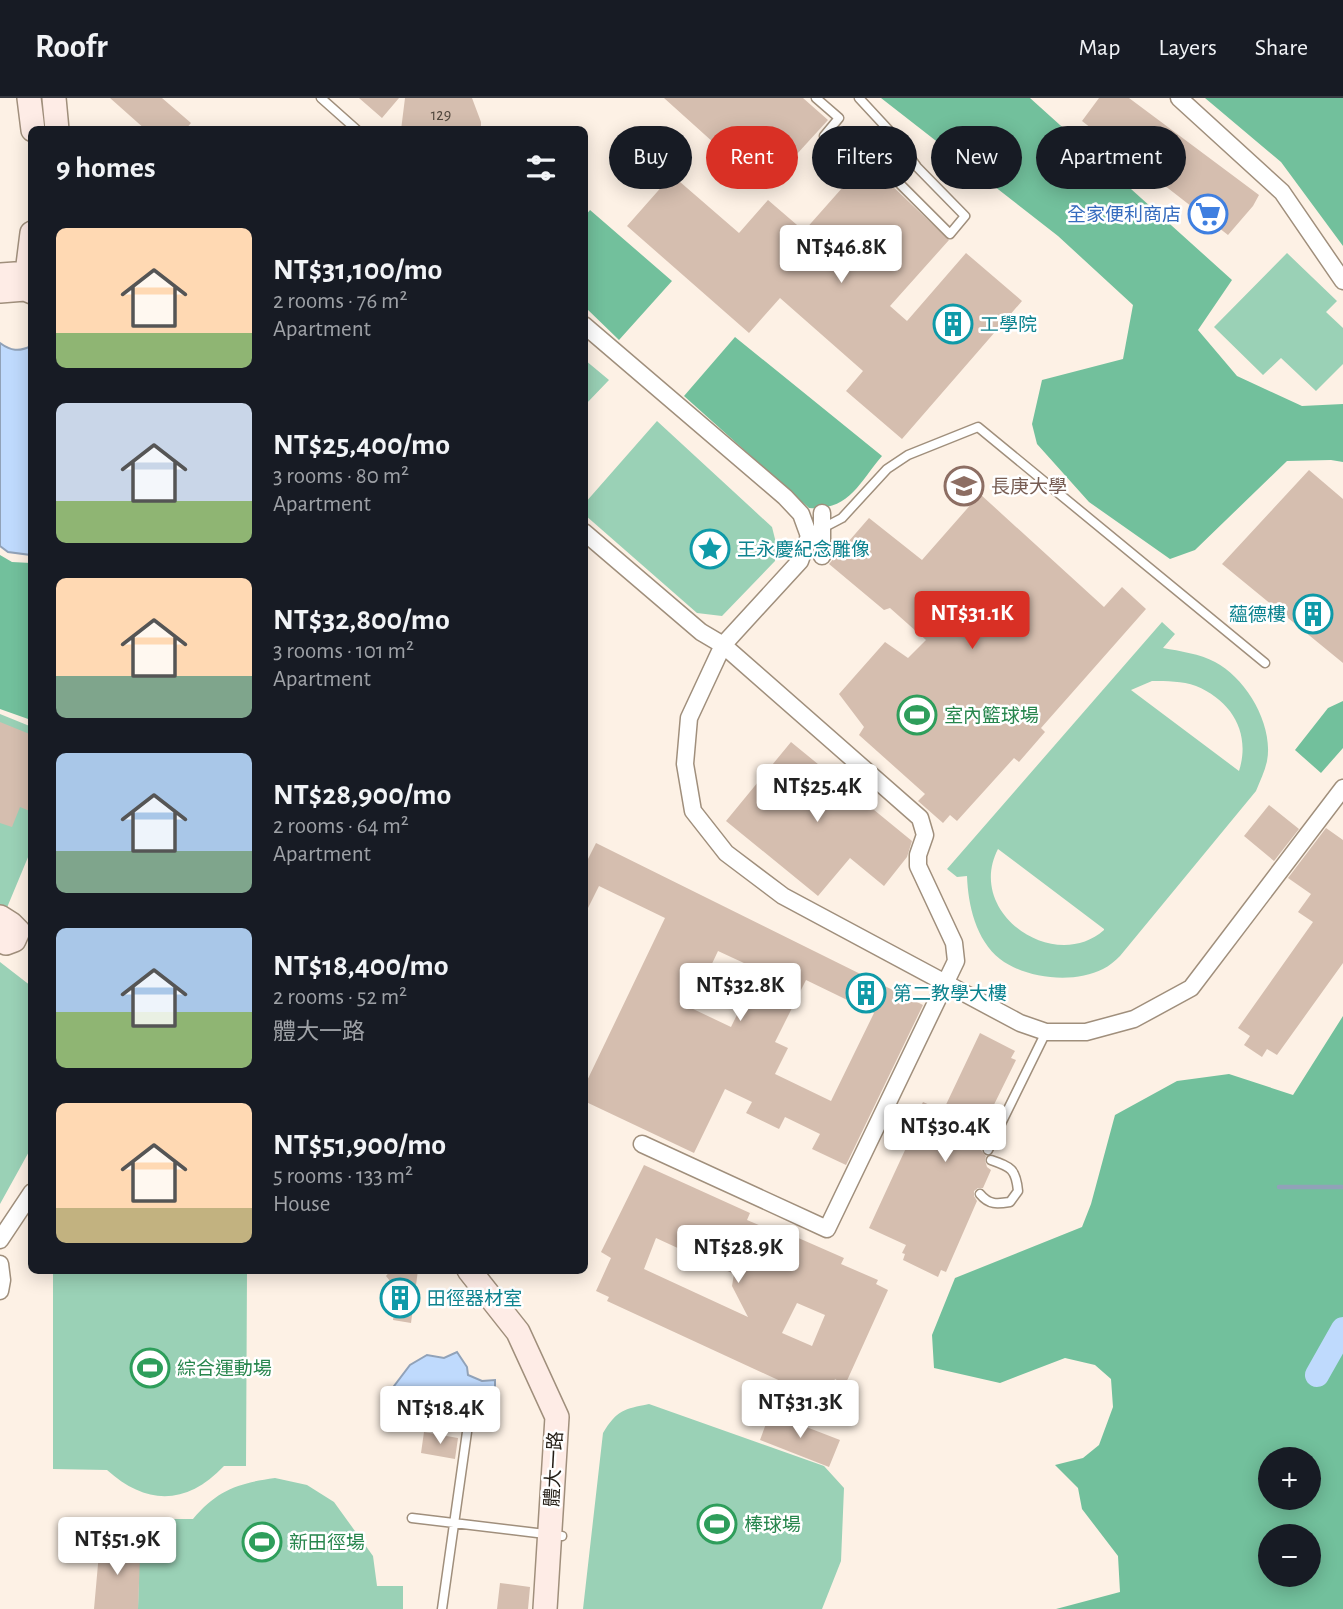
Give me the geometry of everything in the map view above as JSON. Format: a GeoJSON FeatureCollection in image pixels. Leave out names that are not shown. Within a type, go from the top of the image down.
{"type":"FeatureCollection","features":[{"type":"Feature","properties":{"kind":"street"},"geometry":{"type":"LineString","coordinates":[[29,98],[32,126]]}},
{"type":"Feature","properties":{"kind":"street"},"geometry":{"type":"LineString","coordinates":[[54,98],[57,126]]}},
{"type":"Feature","properties":{"kind":"street"},"geometry":{"type":"LineString","coordinates":[[1178,98],[1282,192],[1343,281]]}},
{"type":"Feature","properties":{"kind":"street"},"geometry":{"type":"LineString","coordinates":[[0,275],[28,282]]}},
{"type":"Feature","properties":{"kind":"street"},"geometry":{"type":"LineString","coordinates":[[0,291],[28,282]]}},
{"type":"Feature","properties":{"kind":"street"},"geometry":{"type":"LineString","coordinates":[[588,327],[785,497],[801,514],[809,536],[800,561],[723,645],[689,718],[685,764],[693,811],[726,853],[783,896],[1020,1023],[1046,1032],[1086,1032],[1134,1019],[1191,988],[1343,788]]}},
{"type":"Feature","properties":{"kind":"street"},"geometry":{"type":"LineString","coordinates":[[822,513],[822,556]]}},
{"type":"Feature","properties":{"kind":"street"},"geometry":{"type":"LineString","coordinates":[[588,535],[701,632],[723,645],[920,818],[925,835],[918,855],[918,866],[954,943],[956,961],[827,1229],[642,1144]]}},
{"type":"Feature","properties":{"kind":"street"},"geometry":{"type":"LineString","coordinates":[[0,917],[18,931],[14,940],[6,943],[0,940]]}},
{"type":"Feature","properties":{"kind":"street"},"geometry":{"type":"LineString","coordinates":[[0,1241],[28,1198]]}},
{"type":"Feature","properties":{"kind":"street"},"geometry":{"type":"LineString","coordinates":[[0,1264],[0,1291]]}},
{"type":"Feature","properties":{"kind":"street","name":"體大一路"},"geometry":{"type":"LineString","coordinates":[[473,1274],[518,1332],[556,1417],[558,1609]]}},
{"type":"Feature","properties":{"kind":"street","name":"體大一路"},"geometry":{"type":"LineString","coordinates":[[488,1274],[529,1328],[568,1419],[545,1609]]}},
{"type":"Feature","properties":{"kind":"lane"},"geometry":{"type":"LineString","coordinates":[[321,98],[352,126]]}},
{"type":"Feature","properties":{"kind":"lane"},"geometry":{"type":"LineString","coordinates":[[816,98],[839,118],[824,136],[842,155],[852,164],[866,150],[950,234],[965,216],[917,167],[897,139],[859,98]]}},
{"type":"Feature","properties":{"kind":"lane"},"geometry":{"type":"LineString","coordinates":[[809,536],[842,518],[887,469],[908,455],[978,427],[1265,663]]}},
{"type":"Feature","properties":{"kind":"lane"},"geometry":{"type":"LineString","coordinates":[[988,1150],[1046,1032]]}},
{"type":"Feature","properties":{"kind":"lane"},"geometry":{"type":"LineString","coordinates":[[980,1194],[986,1201],[996,1204],[1010,1202],[1018,1191],[1017,1176],[1009,1166],[991,1160]]}},
{"type":"Feature","properties":{"kind":"lane"},"geometry":{"type":"LineString","coordinates":[[442,1609],[467,1432]]}},
{"type":"Feature","properties":{"kind":"lane"},"geometry":{"type":"LineString","coordinates":[[412,1518],[556,1535]]}},
{"type":"Feature","properties":{"kind":"green space"},"geometry":{"type":"Polygon","coordinates":[[[881,98],[1030,98],[1061,126],[1036,126],[1036,189],[1131,189],[1232,280],[1198,330],[1237,376],[1302,406],[1343,404],[1343,462],[1287,461],[1195,550],[1170,559],[1089,502],[1037,444],[1032,424],[1042,380],[1123,359],[1133,305],[1058,236],[998,189],[1022,189],[1022,126],[931,126],[931,137],[881,98]]]}},
{"type":"Feature","properties":{"kind":"green space"},"geometry":{"type":"Polygon","coordinates":[[[1205,98],[1343,98],[1343,246],[1281,162],[1205,98]]]}},
{"type":"Feature","properties":{"kind":"green space"},"geometry":{"type":"Polygon","coordinates":[[[590,210],[672,281],[619,340],[588,310],[590,210]]]}},
{"type":"Feature","properties":{"kind":"green space"},"geometry":{"type":"Polygon","coordinates":[[[1287,253],[1337,301],[1326,312],[1343,328],[1343,364],[1316,391],[1281,358],[1263,375],[1214,327],[1287,253]]]}},
{"type":"Feature","properties":{"kind":"green space"},"geometry":{"type":"Polygon","coordinates":[[[735,337],[882,456],[844,500],[823,508],[809,508],[684,396],[735,337]]]}},
{"type":"Feature","properties":{"kind":"green space"},"geometry":{"type":"Polygon","coordinates":[[[588,362],[609,380],[588,402],[588,362]]]}},
{"type":"Feature","properties":{"kind":"green space"},"geometry":{"type":"Polygon","coordinates":[[[657,421],[772,527],[776,543],[775,561],[722,616],[697,613],[588,518],[588,500],[657,421]]]}},
{"type":"Feature","properties":{"kind":"green space"},"geometry":{"type":"Polygon","coordinates":[[[0,555],[12,562],[28,563],[28,719],[0,709],[0,555]]]}},
{"type":"Feature","properties":{"kind":"green space"},"geometry":{"type":"Polygon","coordinates":[[[1162,622],[1175,634],[1163,648],[1215,662],[1237,679],[1255,704],[1262,718],[1268,747],[1266,765],[1256,791],[1120,956],[1103,969],[1078,977],[1050,977],[1023,971],[1000,959],[979,932],[969,899],[967,876],[957,877],[947,869],[1162,622]],[[1152,681],[1131,690],[1239,771],[1242,757],[1240,731],[1229,709],[1209,692],[1196,686],[1180,682],[1152,681]],[[998,849],[991,873],[994,895],[1004,914],[1020,930],[1040,941],[1062,945],[1084,942],[1104,930],[1104,929],[998,849]]]}},
{"type":"Feature","properties":{"kind":"green space"},"geometry":{"type":"Polygon","coordinates":[[[1343,701],[1343,748],[1321,773],[1295,750],[1328,708],[1343,701]]]}},
{"type":"Feature","properties":{"kind":"green space"},"geometry":{"type":"Polygon","coordinates":[[[0,714],[28,725],[28,857],[6,910],[0,905],[0,714]]]}},
{"type":"Feature","properties":{"kind":"green space"},"geometry":{"type":"Polygon","coordinates":[[[0,962],[28,984],[28,1153],[0,1204],[0,962]]]}},
{"type":"Feature","properties":{"kind":"green space"},"geometry":{"type":"Polygon","coordinates":[[[1343,1016],[1343,1609],[1056,1609],[1120,1592],[1118,1556],[1082,1509],[1078,1488],[1055,1465],[1083,1458],[1099,1445],[1113,1407],[1111,1379],[1095,1365],[1065,1358],[1000,1383],[934,1368],[932,1335],[955,1278],[1082,1227],[1091,1204],[1115,1115],[1177,1081],[1229,1074],[1293,1095],[1343,1016]]]}},
{"type":"Feature","properties":{"kind":"green space","name":"綜合運動場"},"geometry":{"type":"Polygon","coordinates":[[[53,1274],[247,1274],[246,1466],[224,1466],[196,1488],[167,1496],[137,1490],[107,1470],[53,1469],[53,1274]]]}},
{"type":"Feature","properties":{"kind":"green space","name":"棒球場"},"geometry":{"type":"Polygon","coordinates":[[[649,1404],[824,1466],[844,1488],[841,1561],[822,1609],[583,1609],[603,1433],[622,1412],[649,1404]]]}},
{"type":"Feature","properties":{"kind":"green space","name":"新田徑場"},"geometry":{"type":"Polygon","coordinates":[[[275,1478],[307,1485],[334,1502],[373,1556],[377,1586],[403,1586],[403,1609],[138,1609],[139,1563],[161,1563],[161,1519],[193,1519],[211,1501],[230,1490],[250,1482],[275,1478]]]}},
{"type":"Feature","properties":{"kind":"water"},"geometry":{"type":"Polygon","coordinates":[[[0,343],[15,350],[28,347],[28,555],[8,552],[0,546],[0,343]]]}},
{"type":"Feature","properties":{"kind":"water"},"geometry":{"type":"Polygon","coordinates":[[[457,1352],[467,1367],[468,1375],[482,1381],[495,1380],[495,1396],[485,1405],[445,1425],[430,1422],[391,1405],[385,1398],[410,1365],[427,1355],[444,1358],[457,1352]]]}},
{"type":"Feature","properties":{"kind":"building"},"geometry":{"type":"Polygon","coordinates":[[[110,98],[162,98],[191,123],[188,126],[142,126],[110,98]]]}},
{"type":"Feature","properties":{"kind":"building"},"geometry":{"type":"Polygon","coordinates":[[[359,98],[399,98],[382,118],[359,98]]]}},
{"type":"Feature","properties":{"kind":"building"},"geometry":{"type":"Polygon","coordinates":[[[405,98],[472,98],[481,122],[481,126],[402,126],[405,98]]]}},
{"type":"Feature","properties":{"kind":"building"},"geometry":{"type":"Polygon","coordinates":[[[664,98],[803,98],[828,120],[823,126],[812,126],[812,138],[798,153],[798,126],[706,126],[706,136],[664,98]]]}},
{"type":"Feature","properties":{"kind":"building"},"geometry":{"type":"Polygon","coordinates":[[[1099,98],[1129,98],[1167,126],[1088,126],[1082,121],[1099,98]]]}},
{"type":"Feature","properties":{"kind":"building"},"geometry":{"type":"Polygon","coordinates":[[[1186,141],[1259,195],[1228,235],[1169,189],[1186,189],[1186,141]]]}},
{"type":"Feature","properties":{"kind":"building"},"geometry":{"type":"Polygon","coordinates":[[[660,189],[688,189],[739,233],[768,200],[804,231],[841,189],[895,189],[949,240],[890,306],[907,321],[966,253],[1022,301],[902,439],[846,391],[863,371],[780,298],[749,333],[627,226],[660,189]]]}},
{"type":"Feature","properties":{"kind":"building","name":"蘊德樓"},"geometry":{"type":"Polygon","coordinates":[[[1309,470],[1343,499],[1343,663],[1222,564],[1309,470]]]}},
{"type":"Feature","properties":{"kind":"building"},"geometry":{"type":"Polygon","coordinates":[[[980,494],[1104,607],[1122,587],[1146,609],[1041,728],[1045,732],[1019,762],[1014,758],[957,821],[950,815],[943,823],[918,801],[925,794],[859,735],[864,727],[839,694],[885,642],[908,658],[926,640],[890,608],[884,610],[829,564],[869,518],[922,560],[980,494]]]}},
{"type":"Feature","properties":{"kind":"building"},"geometry":{"type":"Polygon","coordinates":[[[0,722],[28,733],[28,810],[20,807],[12,827],[0,823],[0,722]]]}},
{"type":"Feature","properties":{"kind":"building"},"geometry":{"type":"Polygon","coordinates":[[[791,742],[912,841],[907,857],[884,886],[850,858],[818,896],[726,821],[791,742]]]}},
{"type":"Feature","properties":{"kind":"building"},"geometry":{"type":"Polygon","coordinates":[[[1269,805],[1299,829],[1274,861],[1244,836],[1269,805]]]}},
{"type":"Feature","properties":{"kind":"building"},"geometry":{"type":"Polygon","coordinates":[[[1326,828],[1343,840],[1343,963],[1277,1055],[1267,1049],[1262,1057],[1244,1045],[1250,1036],[1238,1028],[1313,922],[1298,912],[1311,894],[1288,878],[1326,828]]]}},
{"type":"Feature","properties":{"kind":"building","name":"第二教學大樓"},"geometry":{"type":"Polygon","coordinates":[[[596,843],[923,1005],[846,1165],[812,1149],[820,1134],[785,1117],[779,1129],[746,1113],[752,1102],[725,1089],[694,1153],[588,1103],[588,1079],[665,918],[599,886],[588,908],[588,859],[596,843]],[[718,951],[691,1008],[731,1027],[759,970],[718,951]],[[806,980],[775,1042],[788,1048],[775,1074],[831,1101],[874,1013],[806,980]]]}},
{"type":"Feature","properties":{"kind":"building"},"geometry":{"type":"Polygon","coordinates":[[[980,1033],[1015,1051],[1011,1058],[1016,1060],[982,1129],[989,1132],[981,1150],[986,1156],[987,1167],[991,1170],[983,1188],[974,1191],[977,1201],[946,1272],[941,1270],[938,1277],[903,1260],[905,1254],[902,1253],[906,1245],[869,1228],[906,1148],[902,1146],[923,1102],[943,1111],[980,1033]]]}},
{"type":"Feature","properties":{"kind":"building"},"geometry":{"type":"Polygon","coordinates":[[[644,1165],[750,1213],[747,1220],[785,1236],[787,1233],[844,1258],[841,1264],[878,1280],[876,1284],[888,1290],[845,1385],[835,1379],[826,1402],[607,1301],[609,1297],[596,1291],[611,1258],[601,1252],[644,1165]],[[656,1238],[644,1269],[748,1317],[732,1286],[734,1274],[656,1238]],[[797,1303],[782,1333],[812,1346],[825,1315],[797,1303]]]}},
{"type":"Feature","properties":{"kind":"building","name":"田徑器材室"},"geometry":{"type":"Polygon","coordinates":[[[417,1274],[411,1323],[393,1320],[394,1313],[383,1295],[389,1289],[385,1284],[390,1281],[386,1276],[417,1274]]]}},
{"type":"Feature","properties":{"kind":"building"},"geometry":{"type":"Polygon","coordinates":[[[770,1413],[840,1440],[829,1467],[760,1440],[770,1413]]]}},
{"type":"Feature","properties":{"kind":"building"},"geometry":{"type":"Polygon","coordinates":[[[424,1432],[458,1438],[455,1459],[421,1453],[424,1432]]]}},
{"type":"Feature","properties":{"kind":"building"},"geometry":{"type":"Polygon","coordinates":[[[108,1533],[121,1539],[117,1547],[140,1557],[138,1609],[94,1609],[99,1553],[108,1533]]]}},
{"type":"Feature","properties":{"kind":"building"},"geometry":{"type":"Polygon","coordinates":[[[500,1583],[530,1587],[528,1609],[497,1609],[500,1583]]]}},
{"type":"Feature","properties":{"kind":"waterway"},"geometry":{"type":"LineString","coordinates":[[1279,1187],[1343,1187]]}},
{"type":"Feature","properties":{"kind":"waterway"},"geometry":{"type":"LineString","coordinates":[[1317,1375],[1343,1329]]}},
{"type":"Feature","properties":{"kind":"place","name":"全家便利商店"},"geometry":{"type":"Point","coordinates":[1208,214]}},
{"type":"Feature","properties":{"kind":"place","name":"工學院"},"geometry":{"type":"Point","coordinates":[953,324]}},
{"type":"Feature","properties":{"kind":"place","name":"長庚大學"},"geometry":{"type":"Point","coordinates":[964,486]}},
{"type":"Feature","properties":{"kind":"place","name":"王永慶紀念雕像"},"geometry":{"type":"Point","coordinates":[710,549]}},
{"type":"Feature","properties":{"kind":"place","name":"蘊德樓"},"geometry":{"type":"Point","coordinates":[1313,614]}},
{"type":"Feature","properties":{"kind":"place","name":"室內籃球場"},"geometry":{"type":"Point","coordinates":[917,715]}},
{"type":"Feature","properties":{"kind":"place","name":"第二教學大樓"},"geometry":{"type":"Point","coordinates":[866,993]}},
{"type":"Feature","properties":{"kind":"place","name":"田徑器材室"},"geometry":{"type":"Point","coordinates":[400,1298]}},
{"type":"Feature","properties":{"kind":"place","name":"綜合運動場"},"geometry":{"type":"Point","coordinates":[150,1368]}},
{"type":"Feature","properties":{"kind":"place","name":"棒球場"},"geometry":{"type":"Point","coordinates":[717,1524]}},
{"type":"Feature","properties":{"kind":"place","name":"新田徑場"},"geometry":{"type":"Point","coordinates":[262,1542]}}]}
